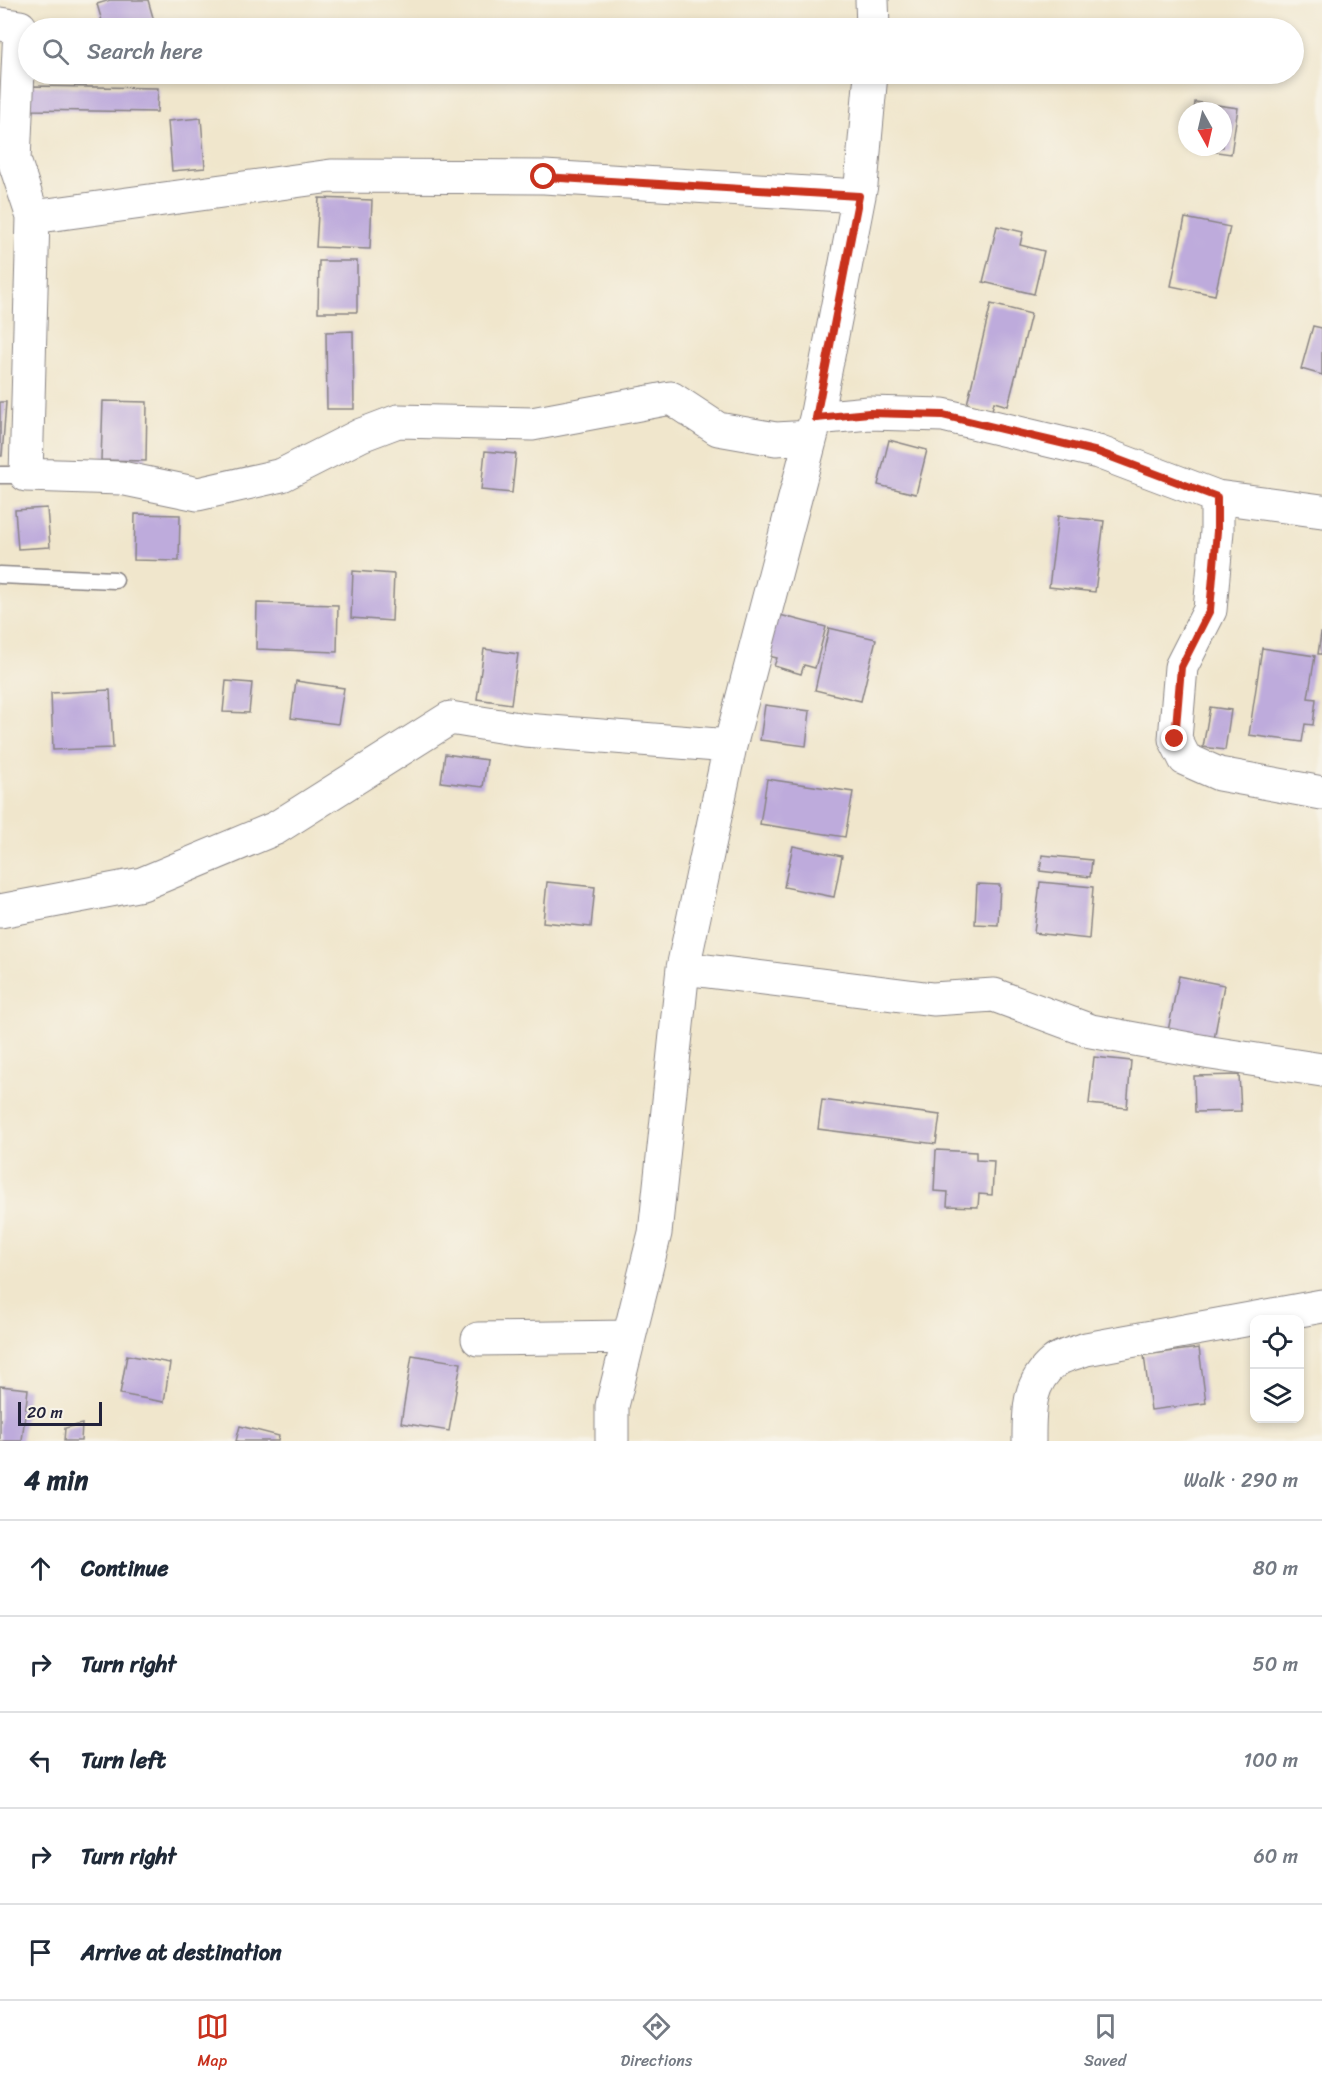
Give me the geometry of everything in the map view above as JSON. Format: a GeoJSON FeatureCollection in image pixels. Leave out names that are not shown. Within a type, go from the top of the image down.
{"type":"FeatureCollection","features":[{"type":"Feature","properties":{"kind":"street"},"geometry":{"type":"LineString","coordinates":[[872,0],[873,18]]}},
{"type":"Feature","properties":{"kind":"street"},"geometry":{"type":"LineString","coordinates":[[0,24],[18,27]]}},
{"type":"Feature","properties":{"kind":"street"},"geometry":{"type":"LineString","coordinates":[[18,71],[14,160],[33,217],[13,475],[120,478],[198,494],[282,475],[361,435],[398,421],[532,424],[671,398],[718,429],[776,439],[869,413],[943,415],[1098,452],[1217,497],[1322,511]]}},
{"type":"Feature","properties":{"kind":"street"},"geometry":{"type":"LineString","coordinates":[[612,1441],[612,1406],[655,1233],[683,968],[730,746],[814,427],[859,196],[870,84]]}},
{"type":"Feature","properties":{"kind":"street"},"geometry":{"type":"LineString","coordinates":[[33,217],[331,176],[544,177],[859,196]]}},
{"type":"Feature","properties":{"kind":"street"},"geometry":{"type":"LineString","coordinates":[[1217,497],[1217,531],[1210,610],[1181,667],[1175,739],[1185,759],[1219,774],[1322,793]]}},
{"type":"Feature","properties":{"kind":"street"},"geometry":{"type":"LineString","coordinates":[[0,911],[142,884],[276,828],[450,718],[525,730],[730,746]]}},
{"type":"Feature","properties":{"kind":"street"},"geometry":{"type":"LineString","coordinates":[[683,968],[933,999],[994,995],[1091,1031],[1322,1070]]}},
{"type":"Feature","properties":{"kind":"street"},"geometry":{"type":"LineString","coordinates":[[1029,1441],[1029,1407],[1036,1382],[1055,1361],[1086,1349],[1322,1306]]}},
{"type":"Feature","properties":{"kind":"street"},"geometry":{"type":"LineString","coordinates":[[478,1339],[629,1337]]}},
{"type":"Feature","properties":{"kind":"lane"},"geometry":{"type":"LineString","coordinates":[[0,575],[115,580]]}},
{"type":"Feature","properties":{"kind":"building"},"geometry":{"type":"Polygon","coordinates":[[[110,0],[148,0],[153,18],[101,18],[97,4],[110,0]]]}},
{"type":"Feature","properties":{"kind":"building"},"geometry":{"type":"Polygon","coordinates":[[[30,86],[158,88],[157,112],[30,110],[30,86]]]}},
{"type":"Feature","properties":{"kind":"building"},"geometry":{"type":"Polygon","coordinates":[[[1232,107],[1238,108],[1232,147],[1232,107]]]}},
{"type":"Feature","properties":{"kind":"building"},"geometry":{"type":"Polygon","coordinates":[[[201,118],[205,168],[172,171],[168,121],[201,118]]]}},
{"type":"Feature","properties":{"kind":"building"},"geometry":{"type":"Polygon","coordinates":[[[319,198],[372,200],[370,249],[316,247],[319,198]]]}},
{"type":"Feature","properties":{"kind":"building"},"geometry":{"type":"Polygon","coordinates":[[[1185,218],[1230,227],[1215,295],[1171,286],[1185,218]]]}},
{"type":"Feature","properties":{"kind":"building"},"geometry":{"type":"Polygon","coordinates":[[[997,226],[1023,232],[1020,245],[1044,251],[1034,294],[983,282],[997,226]]]}},
{"type":"Feature","properties":{"kind":"building"},"geometry":{"type":"Polygon","coordinates":[[[319,261],[357,261],[357,312],[318,312],[319,261]]]}},
{"type":"Feature","properties":{"kind":"building"},"geometry":{"type":"Polygon","coordinates":[[[991,304],[1031,314],[1008,406],[994,402],[992,410],[967,404],[991,304]]]}},
{"type":"Feature","properties":{"kind":"building"},"geometry":{"type":"Polygon","coordinates":[[[1313,326],[1322,328],[1322,375],[1301,369],[1313,326]]]}},
{"type":"Feature","properties":{"kind":"building"},"geometry":{"type":"Polygon","coordinates":[[[353,331],[354,409],[327,409],[326,332],[353,331]]]}},
{"type":"Feature","properties":{"kind":"building"},"geometry":{"type":"Polygon","coordinates":[[[103,401],[147,402],[146,461],[101,460],[103,401]]]}},
{"type":"Feature","properties":{"kind":"building"},"geometry":{"type":"Polygon","coordinates":[[[0,402],[6,402],[2,456],[0,456],[0,402]]]}},
{"type":"Feature","properties":{"kind":"building"},"geometry":{"type":"Polygon","coordinates":[[[889,440],[927,450],[916,494],[878,485],[889,440]]]}},
{"type":"Feature","properties":{"kind":"building"},"geometry":{"type":"Polygon","coordinates":[[[485,451],[516,454],[512,493],[481,490],[485,451]]]}},
{"type":"Feature","properties":{"kind":"building"},"geometry":{"type":"Polygon","coordinates":[[[47,508],[50,547],[18,549],[15,510],[47,508]]]}},
{"type":"Feature","properties":{"kind":"building"},"geometry":{"type":"Polygon","coordinates":[[[135,514],[180,515],[179,561],[134,560],[135,514]]]}},
{"type":"Feature","properties":{"kind":"building"},"geometry":{"type":"Polygon","coordinates":[[[1058,516],[1104,521],[1095,592],[1049,587],[1058,516]]]}},
{"type":"Feature","properties":{"kind":"building"},"geometry":{"type":"Polygon","coordinates":[[[353,571],[394,574],[392,621],[351,618],[353,571]]]}},
{"type":"Feature","properties":{"kind":"building"},"geometry":{"type":"Polygon","coordinates":[[[257,603],[338,605],[337,652],[256,649],[257,603]]]}},
{"type":"Feature","properties":{"kind":"building"},"geometry":{"type":"Polygon","coordinates":[[[776,614],[826,627],[815,668],[804,665],[801,674],[774,666],[777,658],[765,655],[776,614]]]}},
{"type":"Feature","properties":{"kind":"building"},"geometry":{"type":"Polygon","coordinates":[[[829,628],[876,639],[861,701],[815,690],[829,628]]]}},
{"type":"Feature","properties":{"kind":"building"},"geometry":{"type":"Polygon","coordinates":[[[1321,633],[1322,654],[1318,654],[1321,633]]]}},
{"type":"Feature","properties":{"kind":"building"},"geometry":{"type":"Polygon","coordinates":[[[1262,648],[1315,656],[1308,698],[1316,699],[1313,725],[1305,724],[1302,742],[1249,735],[1262,648]]]}},
{"type":"Feature","properties":{"kind":"building"},"geometry":{"type":"Polygon","coordinates":[[[484,649],[518,654],[511,704],[477,699],[484,649]]]}},
{"type":"Feature","properties":{"kind":"building"},"geometry":{"type":"Polygon","coordinates":[[[226,681],[252,683],[249,713],[223,712],[226,681]]]}},
{"type":"Feature","properties":{"kind":"building"},"geometry":{"type":"Polygon","coordinates":[[[296,681],[344,688],[338,724],[291,718],[296,681]]]}},
{"type":"Feature","properties":{"kind":"building"},"geometry":{"type":"Polygon","coordinates":[[[110,690],[113,748],[53,750],[51,693],[110,690]]]}},
{"type":"Feature","properties":{"kind":"building"},"geometry":{"type":"Polygon","coordinates":[[[765,705],[810,711],[806,746],[760,740],[765,705]]]}},
{"type":"Feature","properties":{"kind":"building"},"geometry":{"type":"Polygon","coordinates":[[[1210,707],[1231,710],[1225,750],[1203,747],[1210,707]]]}},
{"type":"Feature","properties":{"kind":"building"},"geometry":{"type":"Polygon","coordinates":[[[445,754],[487,760],[483,787],[441,782],[445,754]]]}},
{"type":"Feature","properties":{"kind":"building"},"geometry":{"type":"Polygon","coordinates":[[[767,779],[853,792],[845,837],[760,824],[767,779]]]}},
{"type":"Feature","properties":{"kind":"building"},"geometry":{"type":"Polygon","coordinates":[[[793,846],[842,856],[834,897],[784,887],[793,846]]]}},
{"type":"Feature","properties":{"kind":"building"},"geometry":{"type":"Polygon","coordinates":[[[1042,855],[1092,860],[1090,877],[1040,871],[1042,855]]]}},
{"type":"Feature","properties":{"kind":"building"},"geometry":{"type":"Polygon","coordinates":[[[547,882],[595,887],[591,927],[543,922],[547,882]]]}},
{"type":"Feature","properties":{"kind":"building"},"geometry":{"type":"Polygon","coordinates":[[[1040,882],[1093,887],[1089,939],[1034,933],[1040,882]]]}},
{"type":"Feature","properties":{"kind":"building"},"geometry":{"type":"Polygon","coordinates":[[[977,884],[1000,885],[998,925],[975,924],[977,884]]]}},
{"type":"Feature","properties":{"kind":"building"},"geometry":{"type":"Polygon","coordinates":[[[1179,976],[1224,985],[1213,1045],[1167,1036],[1179,976]]]}},
{"type":"Feature","properties":{"kind":"building"},"geometry":{"type":"Polygon","coordinates":[[[1094,1057],[1131,1061],[1127,1108],[1089,1104],[1094,1057]]]}},
{"type":"Feature","properties":{"kind":"building"},"geometry":{"type":"Polygon","coordinates":[[[1239,1075],[1241,1111],[1195,1112],[1194,1076],[1239,1075]]]}},
{"type":"Feature","properties":{"kind":"building"},"geometry":{"type":"Polygon","coordinates":[[[822,1100],[940,1115],[936,1144],[818,1129],[822,1100]]]}},
{"type":"Feature","properties":{"kind":"building"},"geometry":{"type":"Polygon","coordinates":[[[936,1150],[976,1152],[976,1160],[994,1161],[992,1195],[979,1194],[978,1207],[947,1206],[948,1192],[934,1191],[936,1150]]]}},
{"type":"Feature","properties":{"kind":"building"},"geometry":{"type":"Polygon","coordinates":[[[1199,1348],[1206,1403],[1151,1410],[1144,1355],[1199,1348]]]}},
{"type":"Feature","properties":{"kind":"building"},"geometry":{"type":"Polygon","coordinates":[[[127,1355],[170,1363],[164,1402],[120,1394],[127,1355]]]}},
{"type":"Feature","properties":{"kind":"building"},"geometry":{"type":"Polygon","coordinates":[[[412,1355],[461,1363],[449,1431],[401,1423],[412,1355]]]}},
{"type":"Feature","properties":{"kind":"building"},"geometry":{"type":"Polygon","coordinates":[[[0,1386],[28,1389],[22,1441],[0,1441],[0,1386]]]}},
{"type":"Feature","properties":{"kind":"building"},"geometry":{"type":"Polygon","coordinates":[[[82,1424],[81,1441],[64,1441],[65,1428],[82,1424]]]}},
{"type":"Feature","properties":{"kind":"building"},"geometry":{"type":"Polygon","coordinates":[[[240,1426],[279,1436],[278,1441],[236,1441],[240,1426]]]}},
{"type":"Feature","properties":{"kind":"route"},"geometry":{"type":"LineString","coordinates":[[544,177],[859,196],[816,418],[869,413],[943,415],[1098,452],[1217,497],[1217,531],[1210,610],[1181,667],[1175,739]]}}]}
